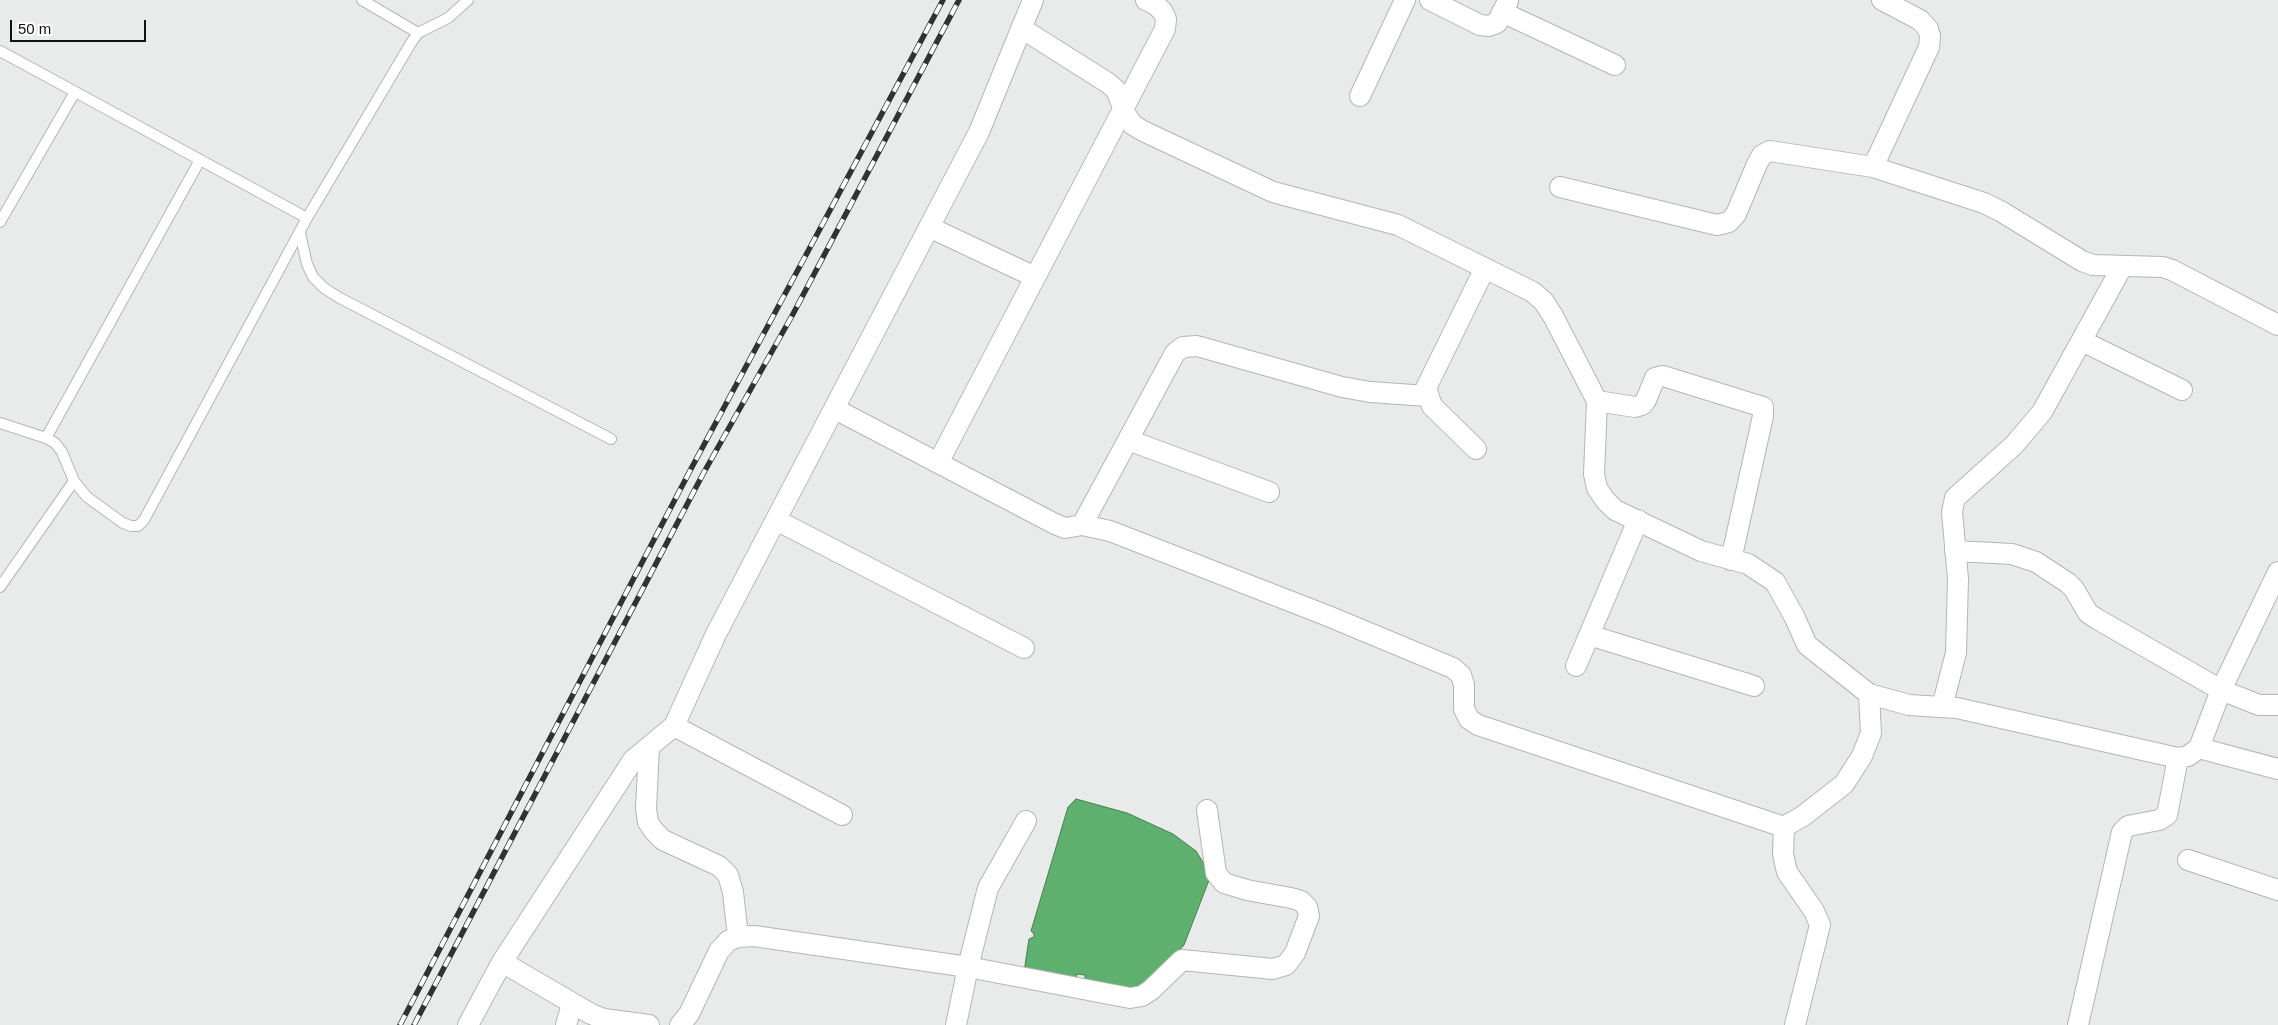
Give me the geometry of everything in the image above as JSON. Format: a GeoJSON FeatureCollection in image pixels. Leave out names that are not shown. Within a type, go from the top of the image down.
{"type":"FeatureCollection","features":[{"type":"Feature","properties":{"kind":"street"},"geometry":{"type":"LineString","coordinates":[[468,1025],[502,962],[633,760],[674,726],[716,634],[979,132],[1033,0]]}},
{"type":"Feature","properties":{"kind":"street"},"geometry":{"type":"LineString","coordinates":[[938,463],[1164,28],[1166,18],[1163,12],[1146,0]]}},
{"type":"Feature","properties":{"kind":"street"},"geometry":{"type":"LineString","coordinates":[[1360,96],[1405,0]]}},
{"type":"Feature","properties":{"kind":"street"},"geometry":{"type":"LineString","coordinates":[[1430,0],[1480,25],[1489,26],[1497,23],[1505,6],[1615,65]]}},
{"type":"Feature","properties":{"kind":"street"},"geometry":{"type":"LineString","coordinates":[[1873,167],[1928,47],[1930,36],[1928,28],[1920,20],[1882,0]]}},
{"type":"Feature","properties":{"kind":"street"},"geometry":{"type":"LineString","coordinates":[[1021,28],[1108,83],[1116,90],[1133,124],[1143,130],[1273,192],[1398,225],[1532,292],[1544,302],[1558,324],[1597,401],[1594,474],[1597,488],[1605,500],[1615,510],[1701,552],[1748,564],[1775,582],[1794,616],[1807,645],[1869,694],[1909,705],[1957,708],[2178,758],[2188,756],[2199,748],[2221,690],[2278,572]]}},
{"type":"Feature","properties":{"kind":"street"},"geometry":{"type":"LineString","coordinates":[[1560,187],[1716,225],[1729,222],[1736,214],[1757,164],[1762,155],[1770,151],[1873,167],[1984,203],[2082,261],[2093,265],[2163,266],[2278,325]]}},
{"type":"Feature","properties":{"kind":"street"},"geometry":{"type":"LineString","coordinates":[[929,227],[1035,277]]}},
{"type":"Feature","properties":{"kind":"street"},"geometry":{"type":"LineString","coordinates":[[1942,707],[1956,653],[1958,579],[1952,512],[1955,498],[2014,445],[2042,412],[2122,266]]}},
{"type":"Feature","properties":{"kind":"street"},"geometry":{"type":"LineString","coordinates":[[1476,449],[1432,406],[1426,388],[1429,378],[1485,268]]}},
{"type":"Feature","properties":{"kind":"street"},"geometry":{"type":"LineString","coordinates":[[2082,341],[2182,390]]}},
{"type":"Feature","properties":{"kind":"street"},"geometry":{"type":"LineString","coordinates":[[1082,524],[1175,353],[1183,347],[1197,346],[1355,390],[1428,396]]}},
{"type":"Feature","properties":{"kind":"street"},"geometry":{"type":"LineString","coordinates":[[1597,401],[1635,407],[1642,405],[1655,378],[1663,376],[1762,407],[1763,416],[1730,560]]}},
{"type":"Feature","properties":{"kind":"street"},"geometry":{"type":"LineString","coordinates":[[835,408],[1055,524],[1065,528],[1082,524],[1110,531],[1323,614],[1453,668],[1461,675],[1464,685],[1464,709],[1469,719],[1478,725],[1784,827]]}},
{"type":"Feature","properties":{"kind":"street"},"geometry":{"type":"LineString","coordinates":[[1128,440],[1269,492]]}},
{"type":"Feature","properties":{"kind":"street"},"geometry":{"type":"LineString","coordinates":[[776,520],[1024,648]]}},
{"type":"Feature","properties":{"kind":"street"},"geometry":{"type":"LineString","coordinates":[[1576,666],[1638,520]]}},
{"type":"Feature","properties":{"kind":"street"},"geometry":{"type":"LineString","coordinates":[[1956,552],[2012,554],[2036,562],[2068,583],[2088,613],[2221,690],[2259,705],[2278,704]]}},
{"type":"Feature","properties":{"kind":"street"},"geometry":{"type":"LineString","coordinates":[[1589,635],[1754,686]]}},
{"type":"Feature","properties":{"kind":"street"},"geometry":{"type":"LineString","coordinates":[[1784,827],[1844,784],[1862,756],[1871,733],[1869,694]]}},
{"type":"Feature","properties":{"kind":"street"},"geometry":{"type":"LineString","coordinates":[[674,726],[842,815]]}},
{"type":"Feature","properties":{"kind":"street"},"geometry":{"type":"LineString","coordinates":[[649,747],[646,809],[648,822],[663,840],[719,866],[728,875],[733,892],[738,937]]}},
{"type":"Feature","properties":{"kind":"street"},"geometry":{"type":"LineString","coordinates":[[2199,748],[2278,769]]}},
{"type":"Feature","properties":{"kind":"street"},"geometry":{"type":"LineString","coordinates":[[2078,1025],[2122,832],[2128,826],[2159,820],[2167,815],[2178,758]]}},
{"type":"Feature","properties":{"kind":"street"},"geometry":{"type":"LineString","coordinates":[[680,1025],[688,1014],[719,952],[728,941],[738,937],[754,936],[968,967],[1130,998],[1142,996],[1151,990],[1182,960],[1273,969],[1286,965],[1295,953],[1309,916],[1307,907],[1301,901],[1291,898],[1247,890],[1224,883],[1216,873],[1207,810]]}},
{"type":"Feature","properties":{"kind":"street"},"geometry":{"type":"LineString","coordinates":[[956,1025],[968,967],[992,878],[1026,821]]}},
{"type":"Feature","properties":{"kind":"street"},"geometry":{"type":"LineString","coordinates":[[1784,827],[1783,854],[1787,872],[1814,911],[1820,925],[1795,1025]]}},
{"type":"Feature","properties":{"kind":"street"},"geometry":{"type":"LineString","coordinates":[[2188,860],[2278,890]]}},
{"type":"Feature","properties":{"kind":"street"},"geometry":{"type":"LineString","coordinates":[[502,962],[572,1004],[604,1019],[649,1025]]}},
{"type":"Feature","properties":{"kind":"street"},"geometry":{"type":"LineString","coordinates":[[566,1025],[572,1004]]}},
{"type":"Feature","properties":{"kind":"lane"},"geometry":{"type":"LineString","coordinates":[[362,0],[418,33]]}},
{"type":"Feature","properties":{"kind":"lane"},"geometry":{"type":"LineString","coordinates":[[0,423],[46,438],[55,443],[62,452],[74,481],[88,497],[122,523],[138,526],[144,520],[307,218],[418,33],[448,18],[468,0]]}},
{"type":"Feature","properties":{"kind":"lane"},"geometry":{"type":"LineString","coordinates":[[0,51],[307,218]]}},
{"type":"Feature","properties":{"kind":"lane"},"geometry":{"type":"LineString","coordinates":[[0,222],[75,92]]}},
{"type":"Feature","properties":{"kind":"lane"},"geometry":{"type":"LineString","coordinates":[[46,438],[200,160]]}},
{"type":"Feature","properties":{"kind":"lane"},"geometry":{"type":"LineString","coordinates":[[300,233],[307,264],[313,276],[324,288],[347,302],[611,439]]}},
{"type":"Feature","properties":{"kind":"lane"},"geometry":{"type":"LineString","coordinates":[[0,577],[74,481]]}},
{"type":"Feature","properties":{"kind":"lane"},"geometry":{"type":"LineString","coordinates":[[0,587],[74,481]]}},
{"type":"Feature","properties":{"kind":"shaded area"},"geometry":{"type":"Polygon","coordinates":[[[1076,799],[1127,813],[1173,834],[1196,851],[1211,875],[1184,945],[1149,985],[1131,989],[1085,982],[1085,975],[1077,974],[1076,978],[1024,972],[1029,939],[1034,937],[1031,931],[1068,807],[1076,799]]]}},
{"type":"Feature","properties":{"kind":"railway"},"geometry":{"type":"LineString","coordinates":[[400,1025],[692,467],[943,0]]}},
{"type":"Feature","properties":{"kind":"railway"},"geometry":{"type":"LineString","coordinates":[[414,1025],[703,474],[793,314],[959,0]]}}]}
